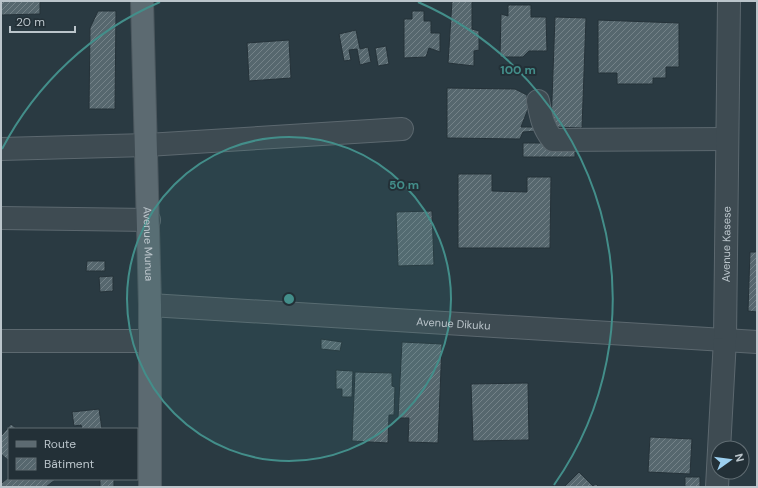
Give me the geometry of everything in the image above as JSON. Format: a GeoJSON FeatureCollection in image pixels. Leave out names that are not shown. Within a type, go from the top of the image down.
{"type":"FeatureCollection","features":[{"type":"Feature","properties":{"kind":"main road","name":"Avenue Munua"},"geometry":{"type":"LineString","coordinates":[[142,1],[147,145],[150,305],[150,487]]}},
{"type":"Feature","properties":{"kind":"street","name":"Avenue Kasese"},"geometry":{"type":"LineString","coordinates":[[716,487],[725,339],[728,139],[725,1]]}},
{"type":"Feature","properties":{"kind":"street"},"geometry":{"type":"LineString","coordinates":[[538,101],[542,123],[546,132],[553,140],[728,139]]}},
{"type":"Feature","properties":{"kind":"street"},"geometry":{"type":"LineString","coordinates":[[1,148],[147,145],[402,129]]}},
{"type":"Feature","properties":{"kind":"street"},"geometry":{"type":"LineString","coordinates":[[1,218],[148,220]]}},
{"type":"Feature","properties":{"kind":"street","name":"Avenue Dikuku"},"geometry":{"type":"LineString","coordinates":[[150,305],[757,342]]}},
{"type":"Feature","properties":{"kind":"street"},"geometry":{"type":"LineString","coordinates":[[1,341],[150,341]]}},
{"type":"Feature","properties":{"kind":"building"},"geometry":{"type":"Polygon","coordinates":[[[1,1],[40,1],[40,14],[1,15],[1,1]]]}},
{"type":"Feature","properties":{"kind":"building"},"geometry":{"type":"Polygon","coordinates":[[[452,1],[472,1],[472,29],[479,31],[479,50],[474,51],[474,66],[448,63],[452,1]]]}},
{"type":"Feature","properties":{"kind":"building"},"geometry":{"type":"Polygon","coordinates":[[[508,5],[531,5],[531,17],[546,17],[547,51],[529,51],[523,57],[500,57],[501,14],[508,16],[508,5]]]}},
{"type":"Feature","properties":{"kind":"building"},"geometry":{"type":"Polygon","coordinates":[[[98,11],[116,11],[115,109],[89,109],[90,28],[98,11]]]}},
{"type":"Feature","properties":{"kind":"building"},"geometry":{"type":"Polygon","coordinates":[[[412,11],[424,11],[424,21],[431,21],[431,33],[440,33],[440,52],[429,48],[426,57],[404,58],[404,19],[412,19],[412,11]]]}},
{"type":"Feature","properties":{"kind":"building"},"geometry":{"type":"Polygon","coordinates":[[[555,17],[586,18],[582,128],[551,127],[555,17]]]}},
{"type":"Feature","properties":{"kind":"building"},"geometry":{"type":"Polygon","coordinates":[[[598,20],[679,23],[679,67],[666,67],[666,78],[653,78],[653,84],[617,84],[617,73],[598,73],[598,20]]]}},
{"type":"Feature","properties":{"kind":"building"},"geometry":{"type":"Polygon","coordinates":[[[356,30],[360,49],[368,47],[371,62],[360,65],[357,49],[349,50],[351,60],[344,61],[339,34],[356,30]]]}},
{"type":"Feature","properties":{"kind":"building"},"geometry":{"type":"Polygon","coordinates":[[[289,40],[291,78],[249,81],[247,43],[289,40]]]}},
{"type":"Feature","properties":{"kind":"building"},"geometry":{"type":"Polygon","coordinates":[[[386,46],[389,64],[378,66],[375,48],[386,46]]]}},
{"type":"Feature","properties":{"kind":"building"},"geometry":{"type":"Polygon","coordinates":[[[447,88],[515,89],[527,95],[528,109],[521,127],[538,127],[538,131],[523,132],[520,139],[447,138],[447,88]]]}},
{"type":"Feature","properties":{"kind":"building"},"geometry":{"type":"Polygon","coordinates":[[[523,143],[575,143],[575,157],[523,157],[523,143]]]}},
{"type":"Feature","properties":{"kind":"building"},"geometry":{"type":"Polygon","coordinates":[[[458,174],[492,174],[492,191],[527,192],[527,177],[551,177],[550,248],[458,248],[458,174]]]}},
{"type":"Feature","properties":{"kind":"building"},"geometry":{"type":"Polygon","coordinates":[[[432,211],[434,265],[398,266],[396,212],[432,211]]]}},
{"type":"Feature","properties":{"kind":"building"},"geometry":{"type":"Polygon","coordinates":[[[750,252],[757,252],[757,312],[748,311],[750,252]]]}},
{"type":"Feature","properties":{"kind":"building"},"geometry":{"type":"Polygon","coordinates":[[[87,261],[105,261],[105,271],[86,271],[87,261]]]}},
{"type":"Feature","properties":{"kind":"building"},"geometry":{"type":"Polygon","coordinates":[[[113,276],[113,291],[100,292],[99,277],[113,276]]]}},
{"type":"Feature","properties":{"kind":"building"},"geometry":{"type":"Polygon","coordinates":[[[321,339],[342,342],[340,351],[321,349],[321,339]]]}},
{"type":"Feature","properties":{"kind":"building"},"geometry":{"type":"Polygon","coordinates":[[[402,342],[442,344],[438,443],[408,442],[409,418],[398,418],[402,342]]]}},
{"type":"Feature","properties":{"kind":"building"},"geometry":{"type":"Polygon","coordinates":[[[336,370],[353,371],[352,397],[342,397],[342,389],[336,389],[336,370]]]}},
{"type":"Feature","properties":{"kind":"building"},"geometry":{"type":"Polygon","coordinates":[[[355,372],[392,373],[392,386],[395,387],[394,415],[389,415],[388,443],[352,441],[355,372]]]}},
{"type":"Feature","properties":{"kind":"building"},"geometry":{"type":"Polygon","coordinates":[[[528,383],[529,440],[473,441],[471,384],[528,383]]]}},
{"type":"Feature","properties":{"kind":"building"},"geometry":{"type":"Polygon","coordinates":[[[99,409],[102,428],[82,428],[81,425],[74,426],[72,412],[99,409]]]}},
{"type":"Feature","properties":{"kind":"building"},"geometry":{"type":"Polygon","coordinates":[[[11,424],[16,428],[8,428],[8,460],[1,454],[1,436],[11,424]]]}},
{"type":"Feature","properties":{"kind":"building"},"geometry":{"type":"Polygon","coordinates":[[[650,437],[692,439],[690,474],[648,472],[650,437]]]}},
{"type":"Feature","properties":{"kind":"building"},"geometry":{"type":"Polygon","coordinates":[[[579,472],[593,486],[596,484],[599,487],[564,487],[579,472]]]}},
{"type":"Feature","properties":{"kind":"building"},"geometry":{"type":"Polygon","coordinates":[[[685,477],[700,477],[700,487],[685,487],[685,477]]]}},
{"type":"Feature","properties":{"kind":"building"},"geometry":{"type":"Polygon","coordinates":[[[8,478],[8,480],[55,480],[46,487],[1,487],[1,484],[8,478]]]}},
{"type":"Feature","properties":{"kind":"building"},"geometry":{"type":"Polygon","coordinates":[[[100,480],[114,480],[114,487],[100,487],[100,480]]]}}]}
